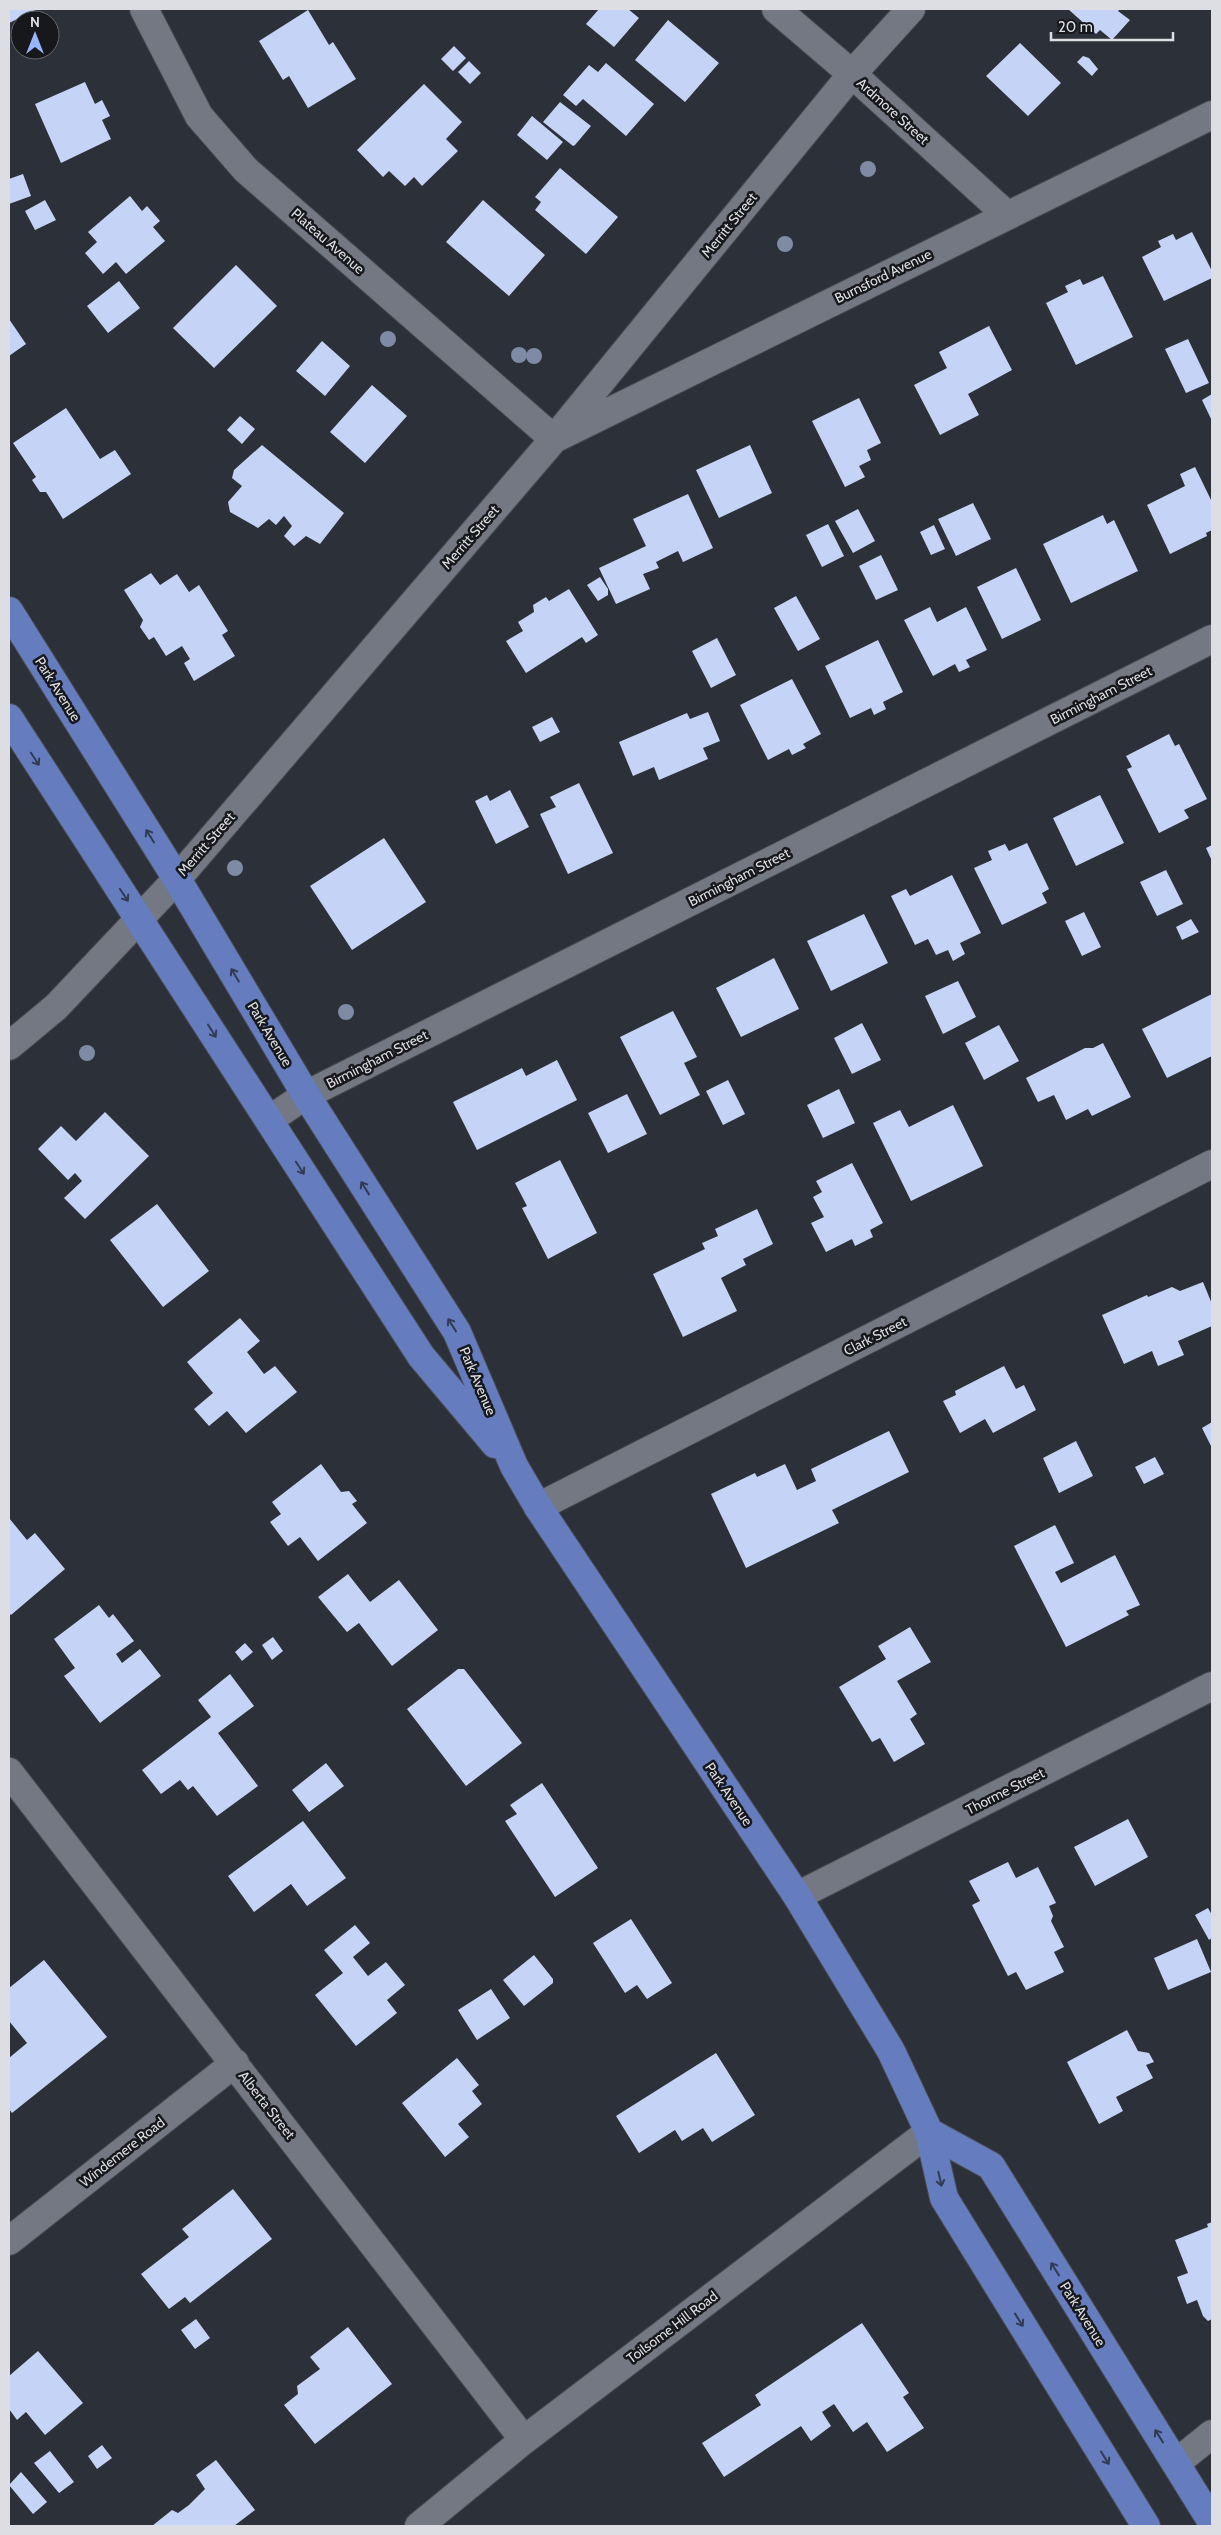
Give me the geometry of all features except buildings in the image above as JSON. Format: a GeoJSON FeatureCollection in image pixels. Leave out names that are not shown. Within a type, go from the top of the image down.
{"type":"FeatureCollection","features":[{"type":"Feature","properties":{"kind":"main road","name":"Park Avenue"},"geometry":{"type":"LineString","coordinates":[[9,611],[177,878],[306,1095],[457,1332],[514,1466],[538,1507],[797,1896],[891,2051],[929,2132],[944,2198],[1146,2526]]}},
{"type":"Feature","properties":{"kind":"main road","name":"Park Avenue"},"geometry":{"type":"LineString","coordinates":[[9,718],[422,1356],[514,1466]]}},
{"type":"Feature","properties":{"kind":"main road","name":"Park Avenue"},"geometry":{"type":"LineString","coordinates":[[929,2132],[991,2166],[1212,2522]]}},
{"type":"Feature","properties":{"kind":"street","name":"Plateau Avenue"},"geometry":{"type":"LineString","coordinates":[[144,9],[199,116],[246,170],[554,439]]}},
{"type":"Feature","properties":{"kind":"street","name":"Ardmore Street"},"geometry":{"type":"LineString","coordinates":[[776,9],[852,74],[1007,215]]}},
{"type":"Feature","properties":{"kind":"street","name":"Merritt Street"},"geometry":{"type":"LineString","coordinates":[[9,1046],[56,1007],[177,878],[554,439],[852,74],[911,9]]}},
{"type":"Feature","properties":{"kind":"street","name":"Burnsford Avenue"},"geometry":{"type":"LineString","coordinates":[[554,439],[1212,115]]}},
{"type":"Feature","properties":{"kind":"street","name":"Birmingham Street"},"geometry":{"type":"LineString","coordinates":[[268,1120],[306,1095],[1212,639]]}},
{"type":"Feature","properties":{"kind":"street","name":"Clark Street"},"geometry":{"type":"LineString","coordinates":[[538,1507],[1212,1164]]}},
{"type":"Feature","properties":{"kind":"street","name":"Thorme Street"},"geometry":{"type":"LineString","coordinates":[[797,1896],[1212,1686]]}},
{"type":"Feature","properties":{"kind":"street","name":"Alberta Street"},"geometry":{"type":"LineString","coordinates":[[9,1772],[524,2440]]}},
{"type":"Feature","properties":{"kind":"street","name":"Windemere Road"},"geometry":{"type":"LineString","coordinates":[[9,2241],[235,2063]]}},
{"type":"Feature","properties":{"kind":"street","name":"Toilsome Hill Road"},"geometry":{"type":"LineString","coordinates":[[419,2526],[524,2440],[929,2132]]}},
{"type":"Feature","properties":{"kind":"street"},"geometry":{"type":"LineString","coordinates":[[1176,2463],[1212,2434]]}}]}
